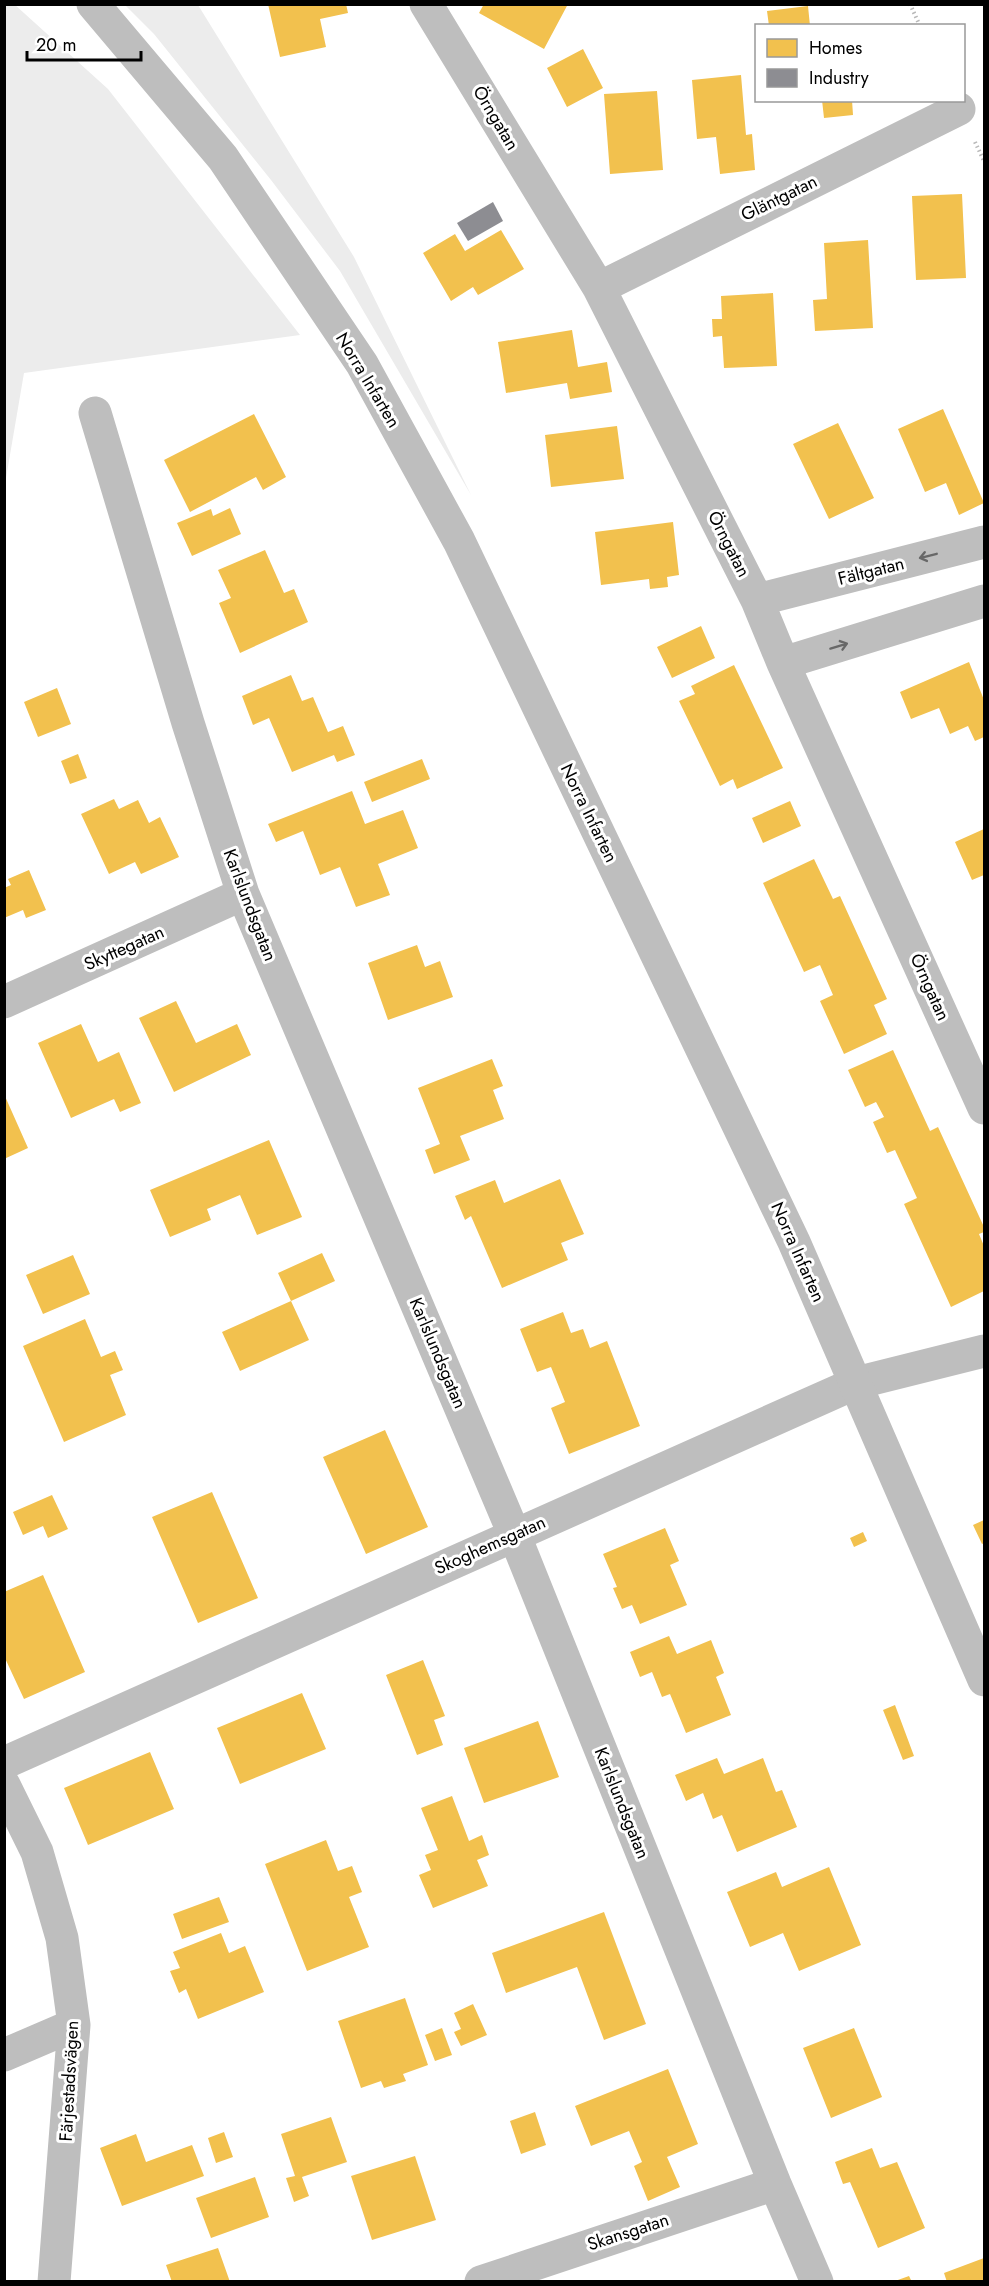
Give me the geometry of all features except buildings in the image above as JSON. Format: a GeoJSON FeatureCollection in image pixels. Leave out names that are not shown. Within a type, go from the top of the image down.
{"type":"FeatureCollection","features":[{"type":"Feature","properties":{"kind":"street","name":"Norra Infarten"},"geometry":{"type":"LineString","coordinates":[[93,4],[223,158],[362,364],[465,551],[794,1242],[984,1680]]}},
{"type":"Feature","properties":{"kind":"street","name":"Örngatan"},"geometry":{"type":"LineString","coordinates":[[426,4],[600,288],[757,600],[783,663],[984,1108]]}},
{"type":"Feature","properties":{"kind":"street","name":"Gläntgatan"},"geometry":{"type":"LineString","coordinates":[[600,288],[960,109]]}},
{"type":"Feature","properties":{"kind":"street","name":"Karlslundsgatan"},"geometry":{"type":"LineString","coordinates":[[95,413],[188,723],[243,894],[514,1534],[817,2282]]}},
{"type":"Feature","properties":{"kind":"street","name":"Fältgatan"},"geometry":{"type":"LineString","coordinates":[[757,600],[984,542]]}},
{"type":"Feature","properties":{"kind":"street"},"geometry":{"type":"LineString","coordinates":[[783,663],[984,601]]}},
{"type":"Feature","properties":{"kind":"street","name":"Skyttegatan"},"geometry":{"type":"LineString","coordinates":[[4,1002],[243,894]]}},
{"type":"Feature","properties":{"kind":"street","name":"Skoghemsgatan"},"geometry":{"type":"LineString","coordinates":[[4,1763],[856,1383],[984,1351]]}},
{"type":"Feature","properties":{"kind":"street","name":"Färjestadsvägen"},"geometry":{"type":"LineString","coordinates":[[4,1785],[37,1852],[63,1938],[74,2025],[54,2282]]}},
{"type":"Feature","properties":{"kind":"street"},"geometry":{"type":"LineString","coordinates":[[4,2055],[74,2025]]}},
{"type":"Feature","properties":{"kind":"street","name":"Skansgatan"},"geometry":{"type":"LineString","coordinates":[[482,2282],[776,2184]]}},
{"type":"Feature","properties":{"kind":"path"},"geometry":{"type":"LineString","coordinates":[[910,4],[919,24]]}},
{"type":"Feature","properties":{"kind":"shaded area"},"geometry":{"type":"Polygon","coordinates":[[[14,4],[108,89],[300,335],[24,373],[5,484],[4,5],[14,4]]]}},
{"type":"Feature","properties":{"kind":"shaded area"},"geometry":{"type":"Polygon","coordinates":[[[125,5],[198,5],[354,257],[471,495],[340,271],[271,180],[154,34],[125,5]]]}}]}
